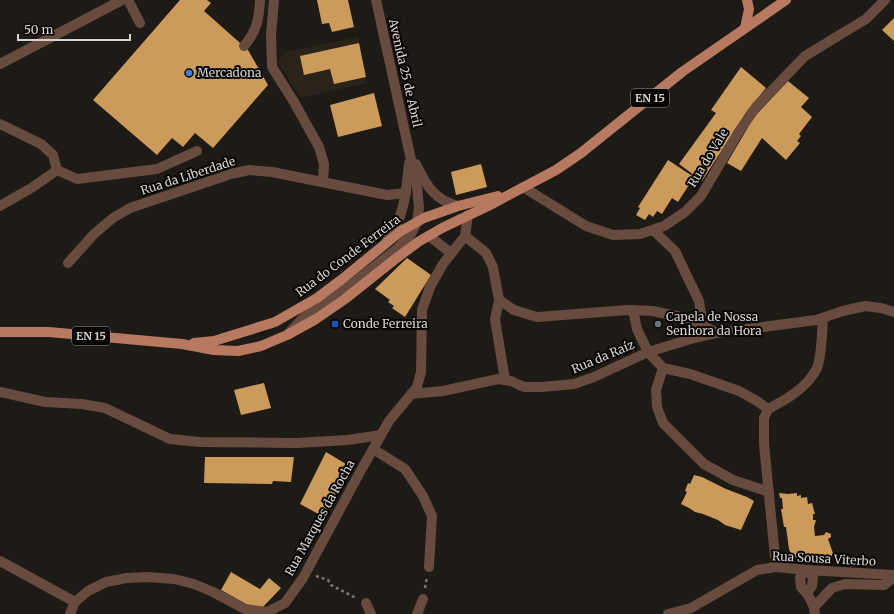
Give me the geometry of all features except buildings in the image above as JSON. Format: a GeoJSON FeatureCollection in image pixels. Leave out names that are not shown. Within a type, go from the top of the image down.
{"type":"FeatureCollection","features":[{"type":"Feature","properties":{"kind":"main road"},"geometry":{"type":"LineString","coordinates":[[745,28],[749,9],[747,0]]}},
{"type":"Feature","properties":{"kind":"main road","name":"Rua do Conde Ferreira"},"geometry":{"type":"LineString","coordinates":[[0,332],[49,332],[182,344],[214,350],[238,351],[261,346],[287,335],[316,319],[428,236],[556,170],[581,153],[682,72],[786,0]]}},
{"type":"Feature","properties":{"kind":"main road","name":"Rua do Conde Ferreira"},"geometry":{"type":"LineString","coordinates":[[182,344],[214,341],[275,322],[317,298],[401,231],[424,218],[458,206],[512,192]]}},
{"type":"Feature","properties":{"kind":"street"},"geometry":{"type":"LineString","coordinates":[[0,64],[122,0]]}},
{"type":"Feature","properties":{"kind":"street"},"geometry":{"type":"LineString","coordinates":[[128,0],[140,23]]}},
{"type":"Feature","properties":{"kind":"street"},"geometry":{"type":"LineString","coordinates":[[244,46],[255,30],[259,16],[260,0]]}},
{"type":"Feature","properties":{"kind":"street"},"geometry":{"type":"LineString","coordinates":[[274,0],[271,35],[272,67],[294,102],[319,147],[324,164],[323,182]]}},
{"type":"Feature","properties":{"kind":"street","name":"Avenida 25 de Abril"},"geometry":{"type":"LineString","coordinates":[[376,0],[417,187],[419,207],[417,222]]}},
{"type":"Feature","properties":{"kind":"street","name":"Rua do Vale"},"geometry":{"type":"LineString","coordinates":[[523,187],[586,226],[613,235],[640,234],[664,226],[685,212],[701,196],[738,133],[756,107],[805,56],[866,19],[885,0]]}},
{"type":"Feature","properties":{"kind":"street"},"geometry":{"type":"LineString","coordinates":[[0,124],[41,144],[53,155],[57,170],[77,180],[157,169],[197,151]]}},
{"type":"Feature","properties":{"kind":"street","name":"Avenida 25 de Abril"},"geometry":{"type":"LineString","coordinates":[[382,247],[394,230],[402,213],[406,192],[410,151]]}},
{"type":"Feature","properties":{"kind":"street","name":"Avenida 25 de Abril"},"geometry":{"type":"LineString","coordinates":[[410,151],[427,184],[437,197],[447,203],[458,206]]}},
{"type":"Feature","properties":{"kind":"street"},"geometry":{"type":"LineString","coordinates":[[0,206],[33,187],[57,170]]}},
{"type":"Feature","properties":{"kind":"street","name":"Rua da Liberdade"},"geometry":{"type":"LineString","coordinates":[[68,263],[94,234],[113,218],[130,208],[231,174],[249,170],[272,172],[387,195],[406,192]]}},
{"type":"Feature","properties":{"kind":"street"},"geometry":{"type":"LineString","coordinates":[[468,215],[465,236],[486,253],[493,267],[499,300],[495,319],[505,380]]}},
{"type":"Feature","properties":{"kind":"street","name":"Rua do Conde Ferreira"},"geometry":{"type":"LineString","coordinates":[[287,335],[304,317],[334,298],[398,248],[412,234],[417,222]]}},
{"type":"Feature","properties":{"kind":"street"},"geometry":{"type":"LineString","coordinates":[[653,230],[675,251],[699,301],[702,326]]}},
{"type":"Feature","properties":{"kind":"street"},"geometry":{"type":"LineString","coordinates":[[428,236],[451,253]]}},
{"type":"Feature","properties":{"kind":"street","name":"Rua Marques da Rocha"},"geometry":{"type":"LineString","coordinates":[[70,614],[75,602],[88,591],[106,582],[127,578],[148,577],[174,579],[194,584],[245,609],[267,612],[285,603],[306,573],[389,421],[417,387],[421,372],[422,310],[430,287],[443,264],[465,236]]}},
{"type":"Feature","properties":{"kind":"street"},"geometry":{"type":"LineString","coordinates":[[499,300],[514,310],[537,317],[630,310],[653,311],[690,319],[717,333]]}},
{"type":"Feature","properties":{"kind":"street"},"geometry":{"type":"LineString","coordinates":[[630,310],[637,330],[648,352],[717,333],[816,320],[843,311],[865,306],[881,308],[894,312]]}},
{"type":"Feature","properties":{"kind":"street"},"geometry":{"type":"LineString","coordinates":[[776,567],[764,444],[764,418],[768,409],[791,396],[809,381],[818,366],[824,318]]}},
{"type":"Feature","properties":{"kind":"street","name":"Rua da Raíz"},"geometry":{"type":"LineString","coordinates":[[411,394],[442,391],[498,379],[524,387],[574,384],[594,377],[648,352],[663,368]]}},
{"type":"Feature","properties":{"kind":"street"},"geometry":{"type":"LineString","coordinates":[[768,409],[739,391],[690,374],[663,368],[656,390],[657,406],[663,423],[704,464],[733,480],[769,492]]}},
{"type":"Feature","properties":{"kind":"street"},"geometry":{"type":"LineString","coordinates":[[0,392],[45,402],[82,404],[105,408],[170,439],[200,442],[297,443],[348,440],[381,435]]}},
{"type":"Feature","properties":{"kind":"street"},"geometry":{"type":"LineString","coordinates":[[373,449],[405,469],[423,496],[432,516],[429,567]]}},
{"type":"Feature","properties":{"kind":"street"},"geometry":{"type":"LineString","coordinates":[[0,561],[75,602]]}},
{"type":"Feature","properties":{"kind":"street","name":"Rua Sousa Viterbo"},"geometry":{"type":"LineString","coordinates":[[668,614],[691,608],[757,570],[776,567],[894,576]]}},
{"type":"Feature","properties":{"kind":"street"},"geometry":{"type":"LineString","coordinates":[[807,570],[813,577],[812,586],[807,593],[815,610],[832,588],[845,584],[884,585],[894,576]]}},
{"type":"Feature","properties":{"kind":"street"},"geometry":{"type":"LineString","coordinates":[[417,614],[423,598]]}},
{"type":"Feature","properties":{"kind":"street"},"geometry":{"type":"LineString","coordinates":[[366,603],[371,614]]}},
{"type":"Feature","properties":{"kind":"path"},"geometry":{"type":"LineString","coordinates":[[423,598],[429,567]]}},
{"type":"Feature","properties":{"kind":"path"},"geometry":{"type":"LineString","coordinates":[[306,573],[328,580],[331,585],[366,603]]}},
{"type":"Feature","properties":{"kind":"shaded area"},"geometry":{"type":"Polygon","coordinates":[[[358,37],[367,83],[300,98],[277,63],[285,52],[358,37]]]}},
{"type":"Feature","properties":{"kind":"place","name":"Mercadona"},"geometry":{"type":"Point","coordinates":[189,73]}},
{"type":"Feature","properties":{"kind":"place","name":"Conde Ferreira"},"geometry":{"type":"Point","coordinates":[335,324]}},
{"type":"Feature","properties":{"kind":"place","name":"Capela de Nossa Senhora da Hora"},"geometry":{"type":"Point","coordinates":[658,324]}}]}
